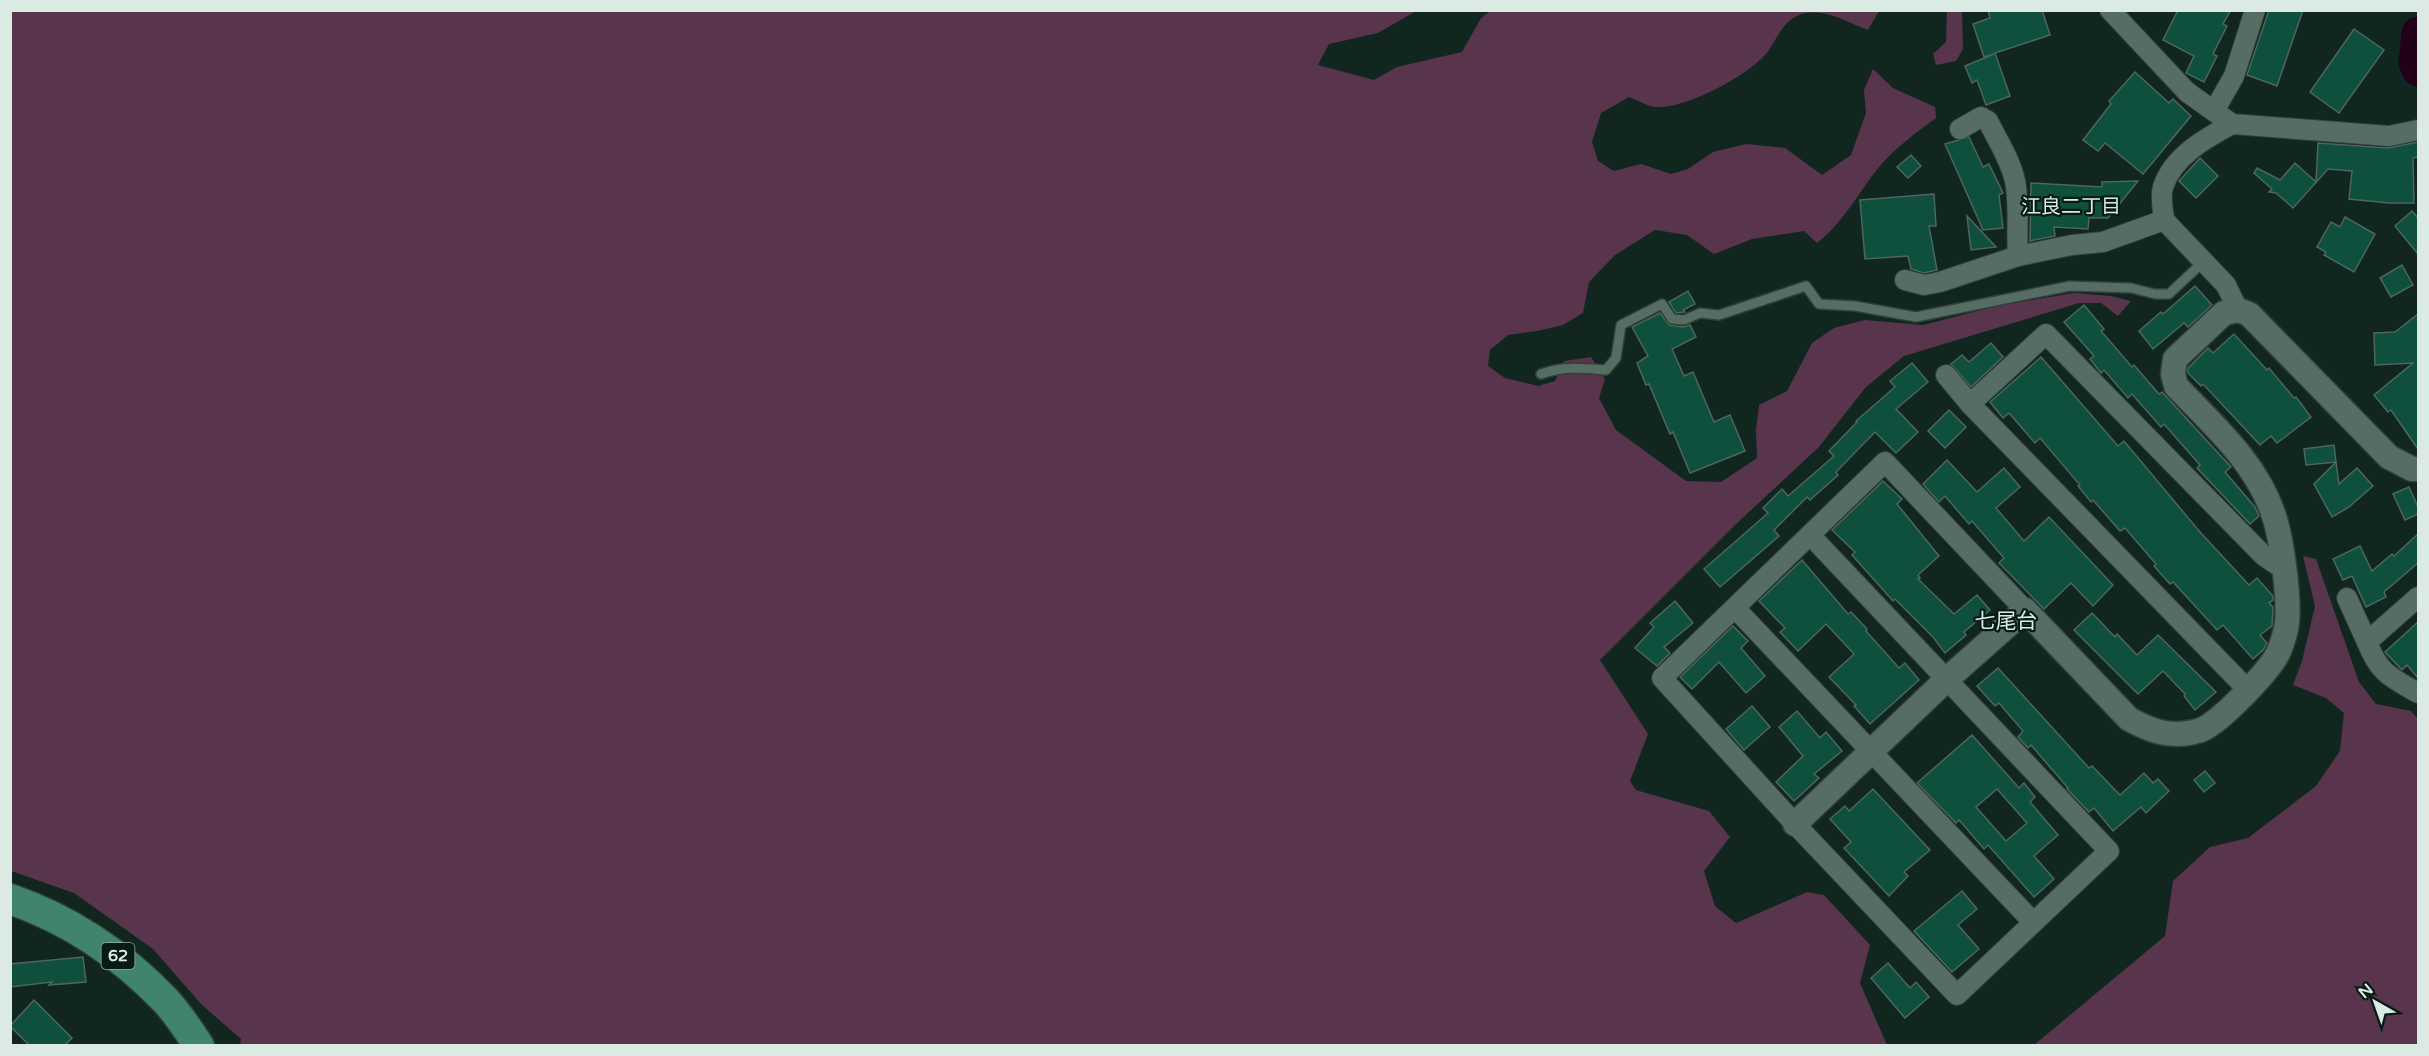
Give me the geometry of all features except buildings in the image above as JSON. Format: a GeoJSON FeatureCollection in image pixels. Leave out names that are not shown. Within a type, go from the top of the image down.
{"type":"FeatureCollection","features":[{"type":"Feature","properties":{"kind":"main road","name":"62"},"geometry":{"type":"LineString","coordinates":[[10,899],[66,921],[112,951],[167,1002],[199,1046]]}},
{"type":"Feature","properties":{"kind":"street"},"geometry":{"type":"LineString","coordinates":[[2110,10],[2187,92],[2232,124],[2389,136],[2418,129]]}},
{"type":"Feature","properties":{"kind":"street"},"geometry":{"type":"LineString","coordinates":[[2214,111],[2234,76],[2255,10]]}},
{"type":"Feature","properties":{"kind":"street"},"geometry":{"type":"LineString","coordinates":[[1960,129],[1981,117],[1988,121],[2015,178],[2018,201],[2016,230],[2018,256]]}},
{"type":"Feature","properties":{"kind":"street"},"geometry":{"type":"LineString","coordinates":[[2232,124],[2200,141],[2178,162],[2163,188],[2164,220],[2226,285],[2238,310]]}},
{"type":"Feature","properties":{"kind":"street"},"geometry":{"type":"LineString","coordinates":[[1905,280],[1924,285],[1940,282],[2018,256],[2072,245],[2103,242],[2164,220]]}},
{"type":"Feature","properties":{"kind":"street"},"geometry":{"type":"LineString","coordinates":[[1811,536],[2109,851],[1957,995],[1795,824],[1662,678],[1885,462],[2129,719],[2151,730],[2177,734],[2203,729],[2262,676],[2278,653],[2286,628],[2288,601],[2280,541],[2274,516],[2258,478],[2244,457],[2176,386],[2173,374],[2175,358],[2224,313],[2238,310],[2249,314],[2389,457],[2398,463],[2418,469]]}},
{"type":"Feature","properties":{"kind":"street"},"geometry":{"type":"LineString","coordinates":[[1970,404],[2046,334],[2264,556],[2283,569]]}},
{"type":"Feature","properties":{"kind":"street"},"geometry":{"type":"LineString","coordinates":[[1946,375],[1970,404],[2248,690]]}},
{"type":"Feature","properties":{"kind":"street"},"geometry":{"type":"LineString","coordinates":[[2367,642],[2418,597]]}},
{"type":"Feature","properties":{"kind":"street"},"geometry":{"type":"LineString","coordinates":[[2348,598],[2375,662],[2388,675],[2418,693]]}},
{"type":"Feature","properties":{"kind":"street"},"geometry":{"type":"LineString","coordinates":[[1735,608],[2033,922]]}},
{"type":"Feature","properties":{"kind":"street"},"geometry":{"type":"LineString","coordinates":[[1795,824],[1946,680],[2025,610]]}},
{"type":"Feature","properties":{"kind":"lane"},"geometry":{"type":"LineString","coordinates":[[1541,374],[1557,368],[1573,367],[1606,370],[1616,358],[1621,325],[1662,304],[1672,319],[1684,320],[1700,313],[1719,315],[1806,286],[1819,304],[1855,306],[1916,317],[2070,285],[2131,288],[2155,294],[2169,294],[2203,262]]}},
{"type":"Feature","properties":{"kind":"shaded area"},"geometry":{"type":"Polygon","coordinates":[[[11,11],[1416,11],[1378,33],[1329,44],[1318,65],[1374,80],[1397,67],[1462,52],[1481,18],[1490,11],[1879,11],[1868,30],[1828,14],[1811,13],[1795,17],[1785,26],[1766,54],[1745,72],[1714,90],[1682,103],[1655,107],[1629,97],[1601,113],[1592,142],[1598,161],[1614,171],[1641,164],[1671,174],[1688,169],[1713,152],[1746,144],[1785,148],[1822,175],[1851,155],[1866,113],[1864,90],[1873,69],[1893,88],[1935,107],[1936,118],[1886,160],[1827,235],[1817,243],[1804,231],[1752,239],[1714,254],[1687,235],[1655,230],[1615,255],[1589,282],[1583,313],[1563,325],[1508,335],[1490,350],[1488,366],[1505,378],[1538,386],[1555,381],[1564,361],[1591,357],[1605,379],[1599,398],[1616,430],[1686,481],[1721,482],[1757,458],[1756,430],[1759,405],[1787,391],[1812,343],[1834,328],[1865,320],[1923,325],[1997,306],[2074,293],[2111,296],[2131,301],[2118,316],[2101,303],[2079,303],[1904,356],[1866,387],[1818,448],[1735,525],[1600,660],[1648,734],[1630,781],[1636,790],[1709,811],[1730,837],[1704,871],[1715,906],[1736,923],[1807,892],[1824,895],[1870,945],[1860,983],[1887,1045],[240,1045],[241,1039],[201,1004],[153,949],[74,893],[11,871],[11,11]]]}},
{"type":"Feature","properties":{"kind":"shaded area"},"geometry":{"type":"Polygon","coordinates":[[[1947,11],[1962,11],[1963,49],[1956,61],[1936,65],[1933,54],[1946,42],[1947,11]]]}},
{"type":"Feature","properties":{"kind":"shaded area"},"geometry":{"type":"Polygon","coordinates":[[[2303,556],[2316,559],[2359,682],[2376,704],[2411,711],[2418,719],[2418,1045],[2034,1045],[2165,936],[2173,881],[2210,847],[2248,838],[2316,786],[2340,751],[2344,713],[2326,698],[2293,685],[2302,661],[2315,606],[2303,556]]]}},
{"type":"Feature","properties":{"kind":"waterway"},"geometry":{"type":"LineString","coordinates":[[2418,33],[2415,62],[2418,70]]}},
{"type":"Feature","properties":{"kind":"district","name":"江良二丁目"},"geometry":{"type":"Point","coordinates":[2071,207]}},
{"type":"Feature","properties":{"kind":"district","name":"七尾台"},"geometry":{"type":"Point","coordinates":[2006,621]}}]}
